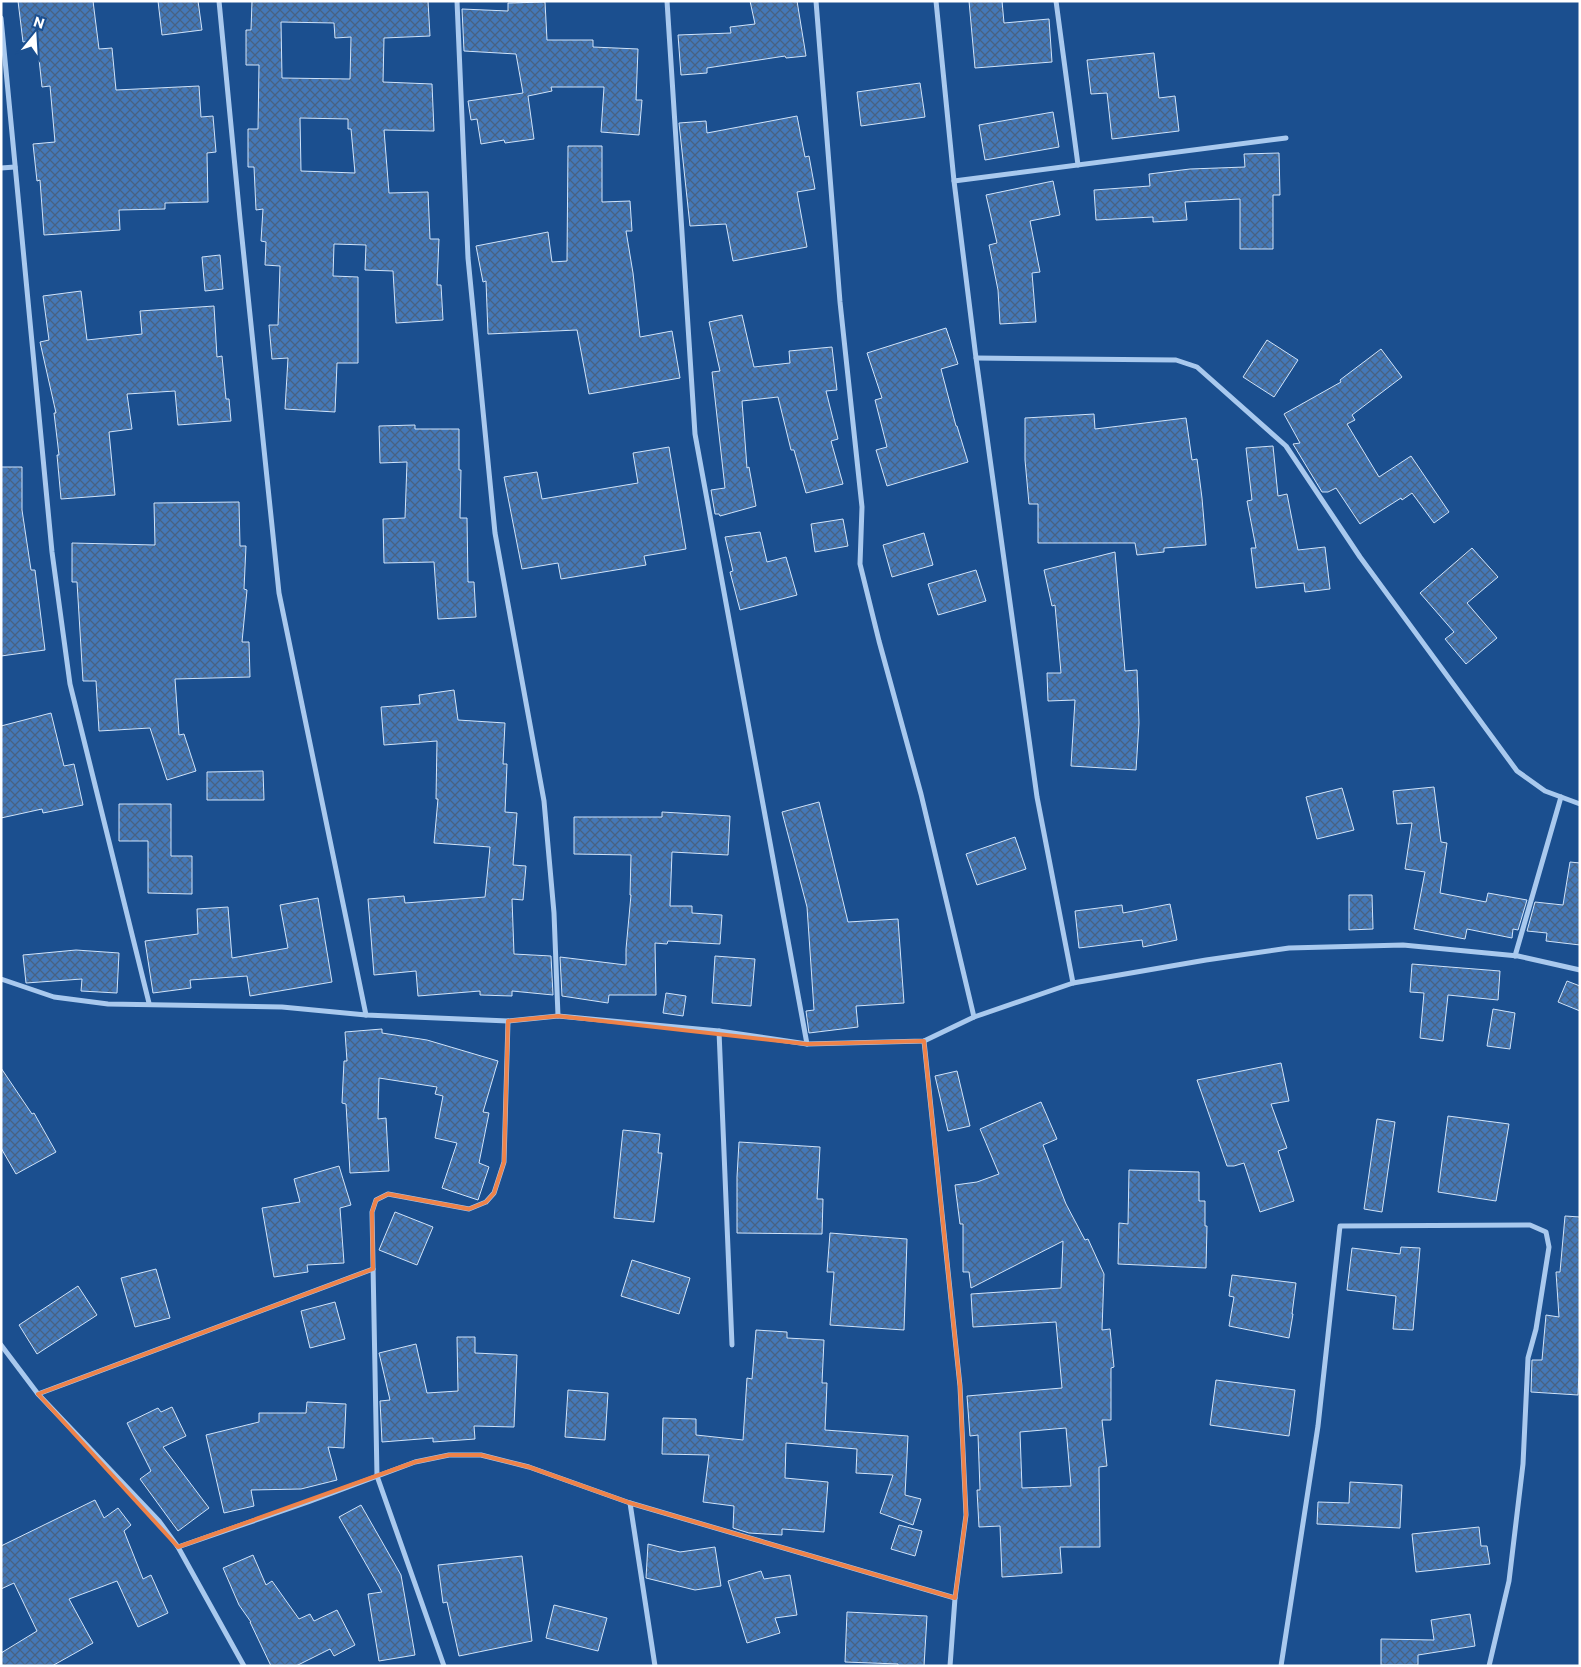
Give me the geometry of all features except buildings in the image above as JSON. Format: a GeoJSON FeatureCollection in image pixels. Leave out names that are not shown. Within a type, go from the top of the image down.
{"type":"FeatureCollection","features":[{"type":"Feature","properties":{"kind":"street"},"geometry":{"type":"LineString","coordinates":[[219,1],[279,593],[366,1015]]}},
{"type":"Feature","properties":{"kind":"street"},"geometry":{"type":"LineString","coordinates":[[457,1],[468,258],[495,533],[544,802],[554,913],[558,1016]]}},
{"type":"Feature","properties":{"kind":"street"},"geometry":{"type":"LineString","coordinates":[[667,1],[695,434],[807,1044]]}},
{"type":"Feature","properties":{"kind":"street"},"geometry":{"type":"LineString","coordinates":[[816,1],[840,302],[862,507],[860,564],[920,794],[974,1018]]}},
{"type":"Feature","properties":{"kind":"street"},"geometry":{"type":"LineString","coordinates":[[936,1],[954,181],[976,358],[1037,796],[1073,983]]}},
{"type":"Feature","properties":{"kind":"street"},"geometry":{"type":"LineString","coordinates":[[1056,1],[1078,165]]}},
{"type":"Feature","properties":{"kind":"street"},"geometry":{"type":"LineString","coordinates":[[1,18],[52,552],[70,684],[149,1003]]}},
{"type":"Feature","properties":{"kind":"street"},"geometry":{"type":"LineString","coordinates":[[954,181],[1286,138]]}},
{"type":"Feature","properties":{"kind":"street"},"geometry":{"type":"LineString","coordinates":[[1,168],[15,167]]}},
{"type":"Feature","properties":{"kind":"street"},"geometry":{"type":"LineString","coordinates":[[976,358],[1176,360],[1196,367],[1286,446],[1360,558],[1517,771],[1545,791],[1580,804]]}},
{"type":"Feature","properties":{"kind":"street"},"geometry":{"type":"LineString","coordinates":[[1515,956],[1561,798]]}},
{"type":"Feature","properties":{"kind":"street"},"geometry":{"type":"LineString","coordinates":[[1,980],[54,997],[108,1004],[149,1003],[282,1007],[366,1015],[508,1021],[558,1016],[719,1031],[807,1044],[924,1041],[974,1018],[1073,983],[1289,948],[1403,945],[1515,956],[1580,970]]}},
{"type":"Feature","properties":{"kind":"street"},"geometry":{"type":"LineString","coordinates":[[444,1666],[377,1476],[372,1212],[376,1200],[388,1194],[469,1209],[486,1202],[494,1193],[504,1162],[508,1021]]}},
{"type":"Feature","properties":{"kind":"street"},"geometry":{"type":"LineString","coordinates":[[719,1031],[732,1345]]}},
{"type":"Feature","properties":{"kind":"street"},"geometry":{"type":"LineString","coordinates":[[924,1041],[960,1386],[966,1515],[955,1598],[950,1666]]}},
{"type":"Feature","properties":{"kind":"street"},"geometry":{"type":"LineString","coordinates":[[1281,1666],[1318,1426],[1340,1226],[1530,1225],[1546,1232],[1549,1247],[1536,1328],[1528,1358],[1523,1464],[1509,1581],[1489,1666]]}},
{"type":"Feature","properties":{"kind":"street"},"geometry":{"type":"LineString","coordinates":[[38,1394],[373,1269]]}},
{"type":"Feature","properties":{"kind":"street"},"geometry":{"type":"LineString","coordinates":[[1,1345],[38,1394],[159,1521],[178,1547],[244,1666]]}},
{"type":"Feature","properties":{"kind":"street"},"geometry":{"type":"LineString","coordinates":[[178,1547],[415,1462],[450,1455],[481,1455],[529,1467],[630,1503],[955,1598]]}},
{"type":"Feature","properties":{"kind":"street"},"geometry":{"type":"LineString","coordinates":[[630,1503],[655,1666]]}},
{"type":"Feature","properties":{"kind":"highlighted area"},"geometry":{"type":"Polygon","coordinates":[[[558,1016],[807,1044],[924,1041],[960,1386],[966,1515],[955,1598],[630,1503],[529,1467],[481,1455],[449,1455],[415,1462],[178,1547],[38,1394],[373,1269],[372,1212],[376,1200],[388,1194],[469,1209],[486,1202],[494,1193],[504,1162],[508,1021],[558,1016]]]}}]}
